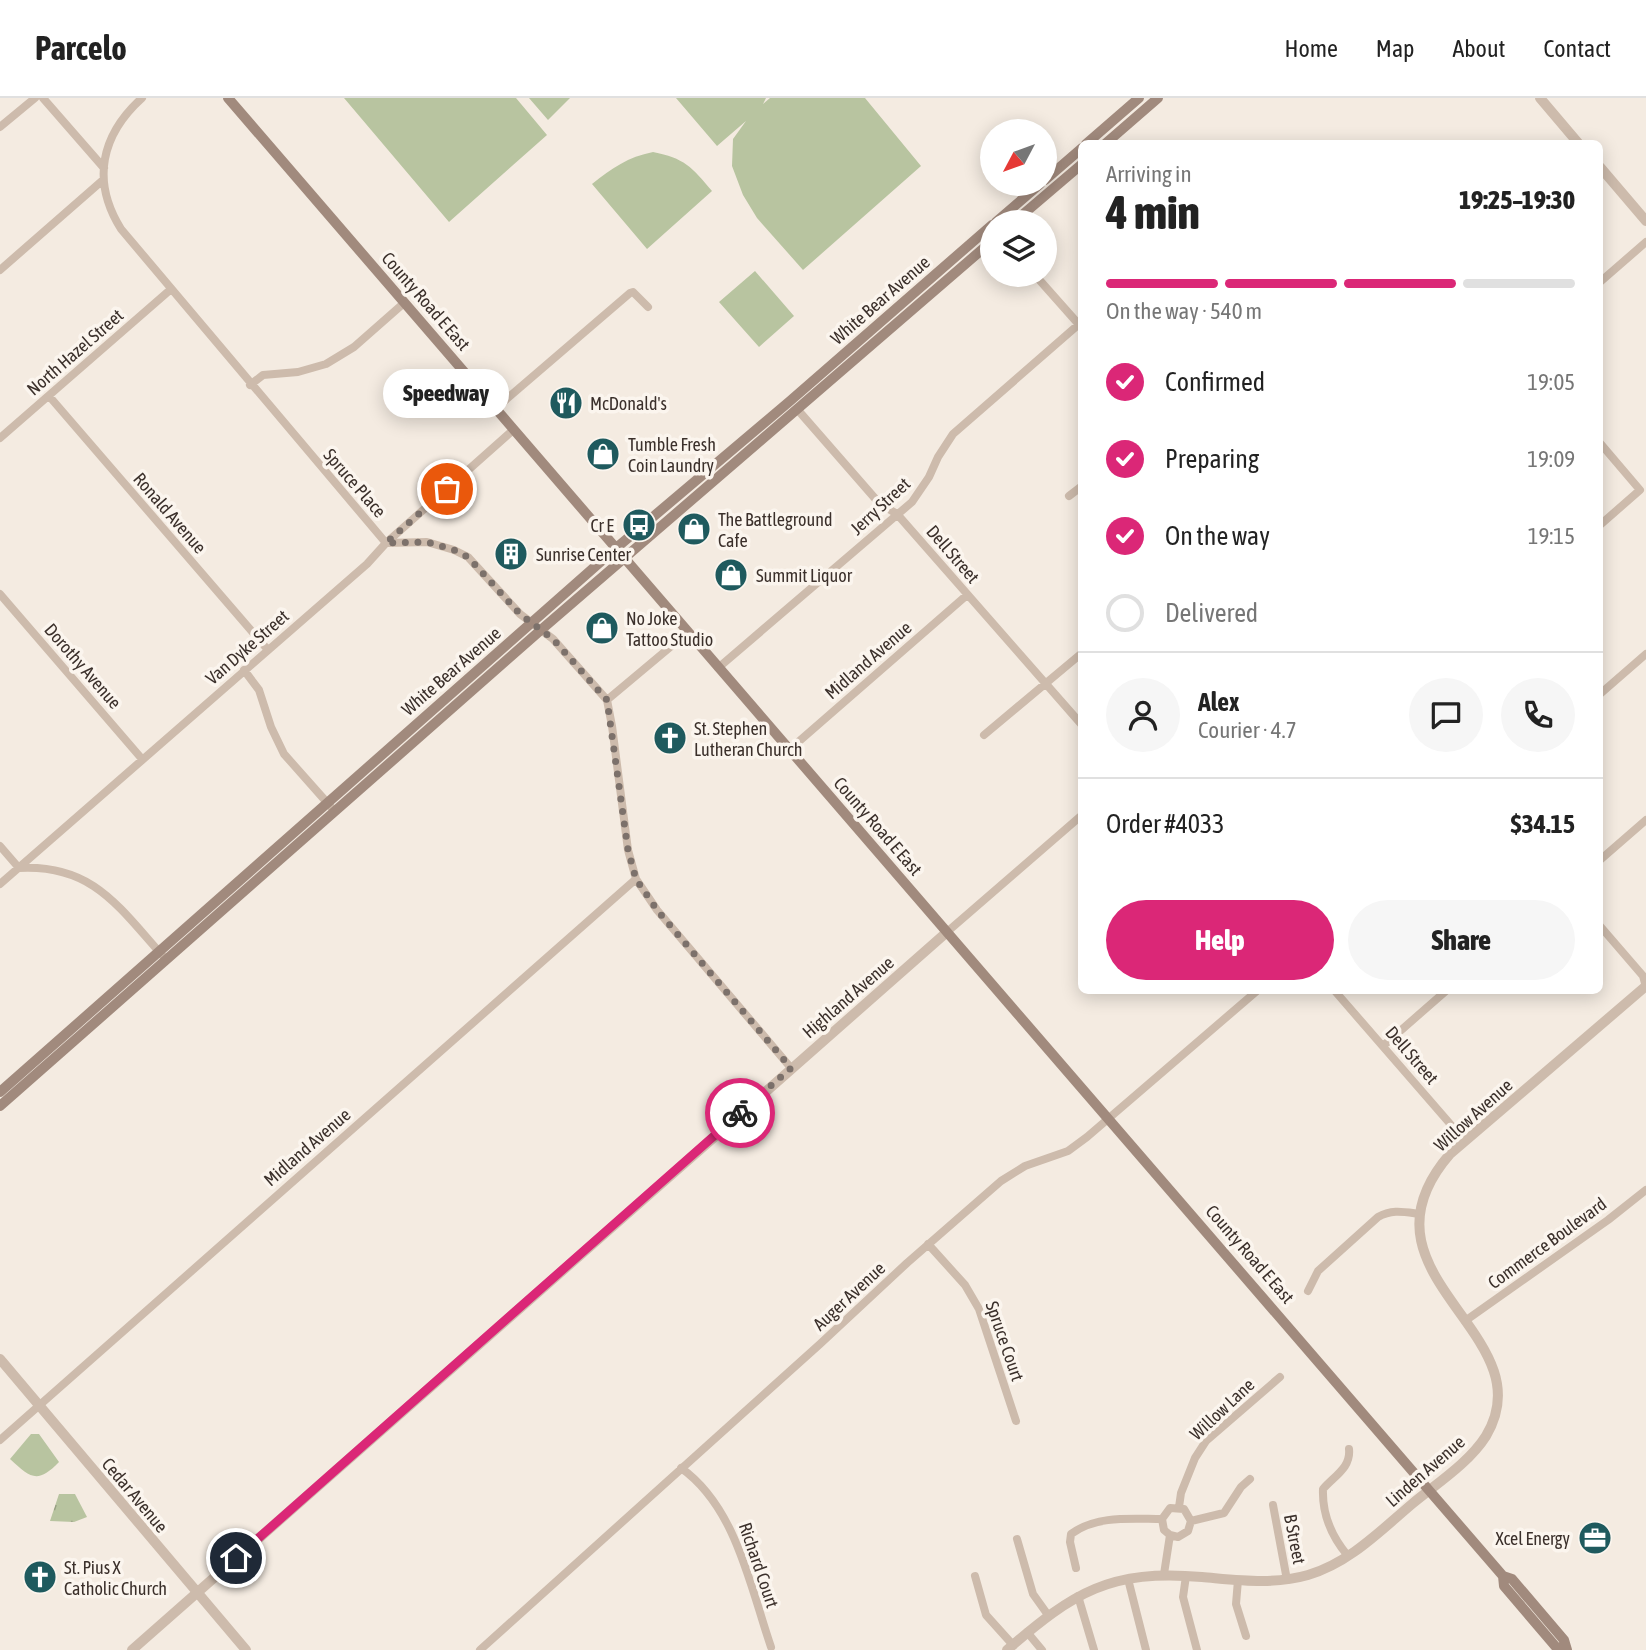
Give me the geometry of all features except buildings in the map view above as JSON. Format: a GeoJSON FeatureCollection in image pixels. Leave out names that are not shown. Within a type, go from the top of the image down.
{"type":"FeatureCollection","features":[{"type":"Feature","properties":{"kind":"main road","name":"County Road E East"},"geometry":{"type":"LineString","coordinates":[[228,98],[512,431],[1503,1576],[1504,1586],[1556,1647],[1566,1650]]}},
{"type":"Feature","properties":{"kind":"main road"},"geometry":{"type":"LineString","coordinates":[[1091,140],[1139,98]]}},
{"type":"Feature","properties":{"kind":"main road"},"geometry":{"type":"LineString","coordinates":[[1110,140],[1158,98]]}},
{"type":"Feature","properties":{"kind":"main road"},"geometry":{"type":"LineString","coordinates":[[1057,170],[1078,151]]}},
{"type":"Feature","properties":{"kind":"main road"},"geometry":{"type":"LineString","coordinates":[[1028,210],[1078,167]]}},
{"type":"Feature","properties":{"kind":"main road","name":"White Bear Avenue"},"geometry":{"type":"LineString","coordinates":[[1010,210],[1026,196]]}},
{"type":"Feature","properties":{"kind":"main road","name":"White Bear Avenue"},"geometry":{"type":"LineString","coordinates":[[0,1092],[163,956],[537,626],[615,549],[980,236]]}},
{"type":"Feature","properties":{"kind":"main road","name":"White Bear Avenue"},"geometry":{"type":"LineString","coordinates":[[537,626],[624,559],[980,251]]}},
{"type":"Feature","properties":{"kind":"main road","name":"White Bear Avenue"},"geometry":{"type":"LineString","coordinates":[[0,1106],[163,956]]}},
{"type":"Feature","properties":{"kind":"street"},"geometry":{"type":"LineString","coordinates":[[0,127],[35,98]]}},
{"type":"Feature","properties":{"kind":"street"},"geometry":{"type":"LineString","coordinates":[[43,98],[104,168]]}},
{"type":"Feature","properties":{"kind":"street","name":"Spruce Place"},"geometry":{"type":"LineString","coordinates":[[142,98],[122,118],[108,142],[103,180],[113,216],[170,290],[386,543],[427,542],[468,557],[520,614],[537,626],[607,700]]}},
{"type":"Feature","properties":{"kind":"street"},"geometry":{"type":"LineString","coordinates":[[1540,98],[1576,140]]}},
{"type":"Feature","properties":{"kind":"street"},"geometry":{"type":"LineString","coordinates":[[1603,171],[1646,221]]}},
{"type":"Feature","properties":{"kind":"street"},"geometry":{"type":"LineString","coordinates":[[0,270],[103,180]]}},
{"type":"Feature","properties":{"kind":"street"},"geometry":{"type":"LineString","coordinates":[[1603,279],[1646,242]]}},
{"type":"Feature","properties":{"kind":"street"},"geometry":{"type":"LineString","coordinates":[[1045,287],[1078,325]]}},
{"type":"Feature","properties":{"kind":"street","name":"North Hazel Street"},"geometry":{"type":"LineString","coordinates":[[0,438],[170,290]]}},
{"type":"Feature","properties":{"kind":"street"},"geometry":{"type":"LineString","coordinates":[[495,409],[630,293],[638,296],[648,307]]}},
{"type":"Feature","properties":{"kind":"street"},"geometry":{"type":"LineString","coordinates":[[250,385],[263,375],[298,372],[326,364],[354,346],[404,303]]}},
{"type":"Feature","properties":{"kind":"street","name":"Jerry Street"},"geometry":{"type":"LineString","coordinates":[[718,668],[897,514],[922,490],[938,457],[954,433],[1078,329]]}},
{"type":"Feature","properties":{"kind":"street","name":"Ronald Avenue"},"geometry":{"type":"LineString","coordinates":[[49,396],[268,650]]}},
{"type":"Feature","properties":{"kind":"street","name":"Dell Street"},"geometry":{"type":"LineString","coordinates":[[797,409],[879,503],[897,514],[1078,721]]}},
{"type":"Feature","properties":{"kind":"street","name":"Van Dyke Street"},"geometry":{"type":"LineString","coordinates":[[0,884],[367,564],[386,543],[512,431]]}},
{"type":"Feature","properties":{"kind":"street"},"geometry":{"type":"LineString","coordinates":[[1603,447],[1640,490],[1603,522]]}},
{"type":"Feature","properties":{"kind":"street"},"geometry":{"type":"LineString","coordinates":[[1069,496],[1078,489]]}},
{"type":"Feature","properties":{"kind":"street","name":"Dorothy Avenue"},"geometry":{"type":"LineString","coordinates":[[0,594],[142,759]]}},
{"type":"Feature","properties":{"kind":"street","name":"Midland Avenue"},"geometry":{"type":"LineString","coordinates":[[789,750],[967,595]]}},
{"type":"Feature","properties":{"kind":"street"},"geometry":{"type":"LineString","coordinates":[[687,633],[607,700],[628,850],[636,879],[657,910],[791,1068]]}},
{"type":"Feature","properties":{"kind":"street"},"geometry":{"type":"LineString","coordinates":[[1603,691],[1646,654]]}},
{"type":"Feature","properties":{"kind":"street"},"geometry":{"type":"LineString","coordinates":[[984,735],[1078,656]]}},
{"type":"Feature","properties":{"kind":"street"},"geometry":{"type":"LineString","coordinates":[[244,670],[259,690],[271,727],[284,754],[332,808]]}},
{"type":"Feature","properties":{"kind":"street","name":"Highland Avenue"},"geometry":{"type":"LineString","coordinates":[[132,1650],[1078,818]]}},
{"type":"Feature","properties":{"kind":"street"},"geometry":{"type":"LineString","coordinates":[[1603,857],[1646,820]]}},
{"type":"Feature","properties":{"kind":"street"},"geometry":{"type":"LineString","coordinates":[[0,846],[19,868],[51,868],[93,884],[114,901],[163,956]]}},
{"type":"Feature","properties":{"kind":"street","name":"Midland Avenue"},"geometry":{"type":"LineString","coordinates":[[0,1440],[636,879]]}},
{"type":"Feature","properties":{"kind":"street"},"geometry":{"type":"LineString","coordinates":[[1603,929],[1643,976],[1646,986]]}},
{"type":"Feature","properties":{"kind":"street","name":"Willow Avenue"},"geometry":{"type":"LineString","coordinates":[[1420,1214],[1433,1176],[1450,1154],[1646,986]]}},
{"type":"Feature","properties":{"kind":"street","name":"Auger Avenue"},"geometry":{"type":"LineString","coordinates":[[480,1650],[1001,1181],[1025,1166],[1068,1151],[1253,994]]}},
{"type":"Feature","properties":{"kind":"street","name":"Dell Street"},"geometry":{"type":"LineString","coordinates":[[1338,994],[1465,1141]]}},
{"type":"Feature","properties":{"kind":"street"},"geometry":{"type":"LineString","coordinates":[[1383,1046],[1442,994]]}},
{"type":"Feature","properties":{"kind":"street"},"geometry":{"type":"LineString","coordinates":[[1643,1193],[1646,1204]]}},
{"type":"Feature","properties":{"kind":"street","name":"Commerce Boulevard"},"geometry":{"type":"LineString","coordinates":[[1465,1321],[1643,1193]]}},
{"type":"Feature","properties":{"kind":"street"},"geometry":{"type":"LineString","coordinates":[[1308,1291],[1318,1271],[1378,1217],[1387,1212],[1400,1211],[1420,1214]]}},
{"type":"Feature","properties":{"kind":"street","name":"Linden Avenue"},"geometry":{"type":"LineString","coordinates":[[1010,1647],[1048,1615],[1078,1596],[1105,1584],[1164,1574],[1238,1580],[1287,1580],[1325,1569],[1348,1556],[1478,1447],[1492,1422],[1496,1408],[1497,1382],[1494,1369],[1482,1345],[1437,1282],[1425,1258],[1420,1233],[1420,1214]]}},
{"type":"Feature","properties":{"kind":"street","name":"Spruce Court"},"geometry":{"type":"LineString","coordinates":[[928,1244],[972,1295],[979,1309],[1016,1421]]}},
{"type":"Feature","properties":{"kind":"street","name":"Cedar Avenue"},"geometry":{"type":"LineString","coordinates":[[0,1359],[246,1650]]}},
{"type":"Feature","properties":{"kind":"street","name":"Willow Lane"},"geometry":{"type":"LineString","coordinates":[[1179,1507],[1181,1493],[1195,1458],[1206,1441],[1280,1377]]}},
{"type":"Feature","properties":{"kind":"street"},"geometry":{"type":"LineString","coordinates":[[1348,1556],[1329,1530],[1322,1500],[1323,1489],[1346,1467],[1350,1458],[1349,1449]]}},
{"type":"Feature","properties":{"kind":"street","name":"Richard Court"},"geometry":{"type":"LineString","coordinates":[[681,1468],[690,1474],[727,1519],[771,1647]]}},
{"type":"Feature","properties":{"kind":"street"},"geometry":{"type":"LineString","coordinates":[[1191,1521],[1224,1513],[1241,1487],[1250,1479]]}},
{"type":"Feature","properties":{"kind":"street","name":"B Street"},"geometry":{"type":"LineString","coordinates":[[1273,1505],[1287,1580]]}},
{"type":"Feature","properties":{"kind":"street"},"geometry":{"type":"LineString","coordinates":[[1179,1507],[1187,1512],[1191,1521],[1188,1531],[1183,1535],[1170,1535],[1164,1530],[1162,1519],[1168,1510],[1179,1507]]}},
{"type":"Feature","properties":{"kind":"street"},"geometry":{"type":"LineString","coordinates":[[1076,1568],[1070,1542],[1071,1534],[1077,1530],[1109,1519],[1162,1519]]}},
{"type":"Feature","properties":{"kind":"street"},"geometry":{"type":"LineString","coordinates":[[1164,1574],[1170,1535]]}},
{"type":"Feature","properties":{"kind":"street"},"geometry":{"type":"LineString","coordinates":[[1017,1539],[1032,1594],[1048,1615]]}},
{"type":"Feature","properties":{"kind":"street"},"geometry":{"type":"LineString","coordinates":[[975,1576],[986,1615],[1010,1647]]}},
{"type":"Feature","properties":{"kind":"street"},"geometry":{"type":"LineString","coordinates":[[1186,1576],[1183,1597],[1197,1650]]}},
{"type":"Feature","properties":{"kind":"street"},"geometry":{"type":"LineString","coordinates":[[1128,1579],[1146,1650]]}},
{"type":"Feature","properties":{"kind":"street"},"geometry":{"type":"LineString","coordinates":[[1238,1580],[1237,1604],[1246,1636]]}},
{"type":"Feature","properties":{"kind":"street"},"geometry":{"type":"LineString","coordinates":[[1078,1596],[1094,1650]]}},
{"type":"Feature","properties":{"kind":"street"},"geometry":{"type":"LineString","coordinates":[[1027,1632],[1042,1650]]}},
{"type":"Feature","properties":{"kind":"green space"},"geometry":{"type":"Polygon","coordinates":[[[344,98],[516,98],[547,135],[449,222],[344,98]]]}},
{"type":"Feature","properties":{"kind":"green space"},"geometry":{"type":"Polygon","coordinates":[[[529,98],[570,98],[548,120],[529,98]]]}},
{"type":"Feature","properties":{"kind":"green space"},"geometry":{"type":"Polygon","coordinates":[[[676,98],[766,98],[763,104],[770,98],[865,98],[921,166],[803,270],[757,218],[743,195],[732,166],[733,139],[746,121],[717,146],[676,98]]]}},
{"type":"Feature","properties":{"kind":"green space"},"geometry":{"type":"Polygon","coordinates":[[[653,152],[672,157],[687,165],[712,191],[647,249],[592,184],[621,164],[653,152]]]}},
{"type":"Feature","properties":{"kind":"green space"},"geometry":{"type":"Polygon","coordinates":[[[755,271],[794,316],[759,347],[719,302],[755,271]]]}},
{"type":"Feature","properties":{"kind":"green space"},"geometry":{"type":"Polygon","coordinates":[[[31,1434],[39,1434],[59,1462],[39,1476],[28,1474],[10,1459],[31,1434]]]}},
{"type":"Feature","properties":{"kind":"green space"},"geometry":{"type":"Polygon","coordinates":[[[59,1494],[75,1494],[87,1517],[74,1522],[50,1521],[59,1494]]]}},
{"type":"Feature","properties":{"kind":"way so far"},"geometry":{"type":"LineString","coordinates":[[447,489],[386,543],[427,542],[468,557],[520,614],[553,639],[607,700],[628,850],[636,879],[657,910],[791,1068],[740,1113]]}},
{"type":"Feature","properties":{"kind":"place","name":"McDonald's"},"geometry":{"type":"Point","coordinates":[566,403]}},
{"type":"Feature","properties":{"kind":"place","name":"Tumble Fresh Coin Laundry"},"geometry":{"type":"Point","coordinates":[603,454]}},
{"type":"Feature","properties":{"kind":"place","name":"Speedway"},"geometry":{"type":"Point","coordinates":[447,489]}},
{"type":"Feature","properties":{"kind":"place","name":"Cr E"},"geometry":{"type":"Point","coordinates":[639,525]}},
{"type":"Feature","properties":{"kind":"place","name":"The Battleground Cafe"},"geometry":{"type":"Point","coordinates":[694,529]}},
{"type":"Feature","properties":{"kind":"place","name":"Sunrise Center"},"geometry":{"type":"Point","coordinates":[511,554]}},
{"type":"Feature","properties":{"kind":"place","name":"Summit Liquor"},"geometry":{"type":"Point","coordinates":[731,575]}},
{"type":"Feature","properties":{"kind":"place","name":"No Joke Tattoo Studio"},"geometry":{"type":"Point","coordinates":[602,628]}},
{"type":"Feature","properties":{"kind":"place","name":"St. Stephen Lutheran Church"},"geometry":{"type":"Point","coordinates":[670,738]}},
{"type":"Feature","properties":{"kind":"place","name":"Xcel Energy"},"geometry":{"type":"Point","coordinates":[1595,1538]}},
{"type":"Feature","properties":{"kind":"place","name":"St. Pius X Catholic Church"},"geometry":{"type":"Point","coordinates":[40,1577]}},
{"type":"Feature","properties":{"kind":"route"},"geometry":{"type":"LineString","coordinates":[[236,1558],[740,1113]]}}]}
